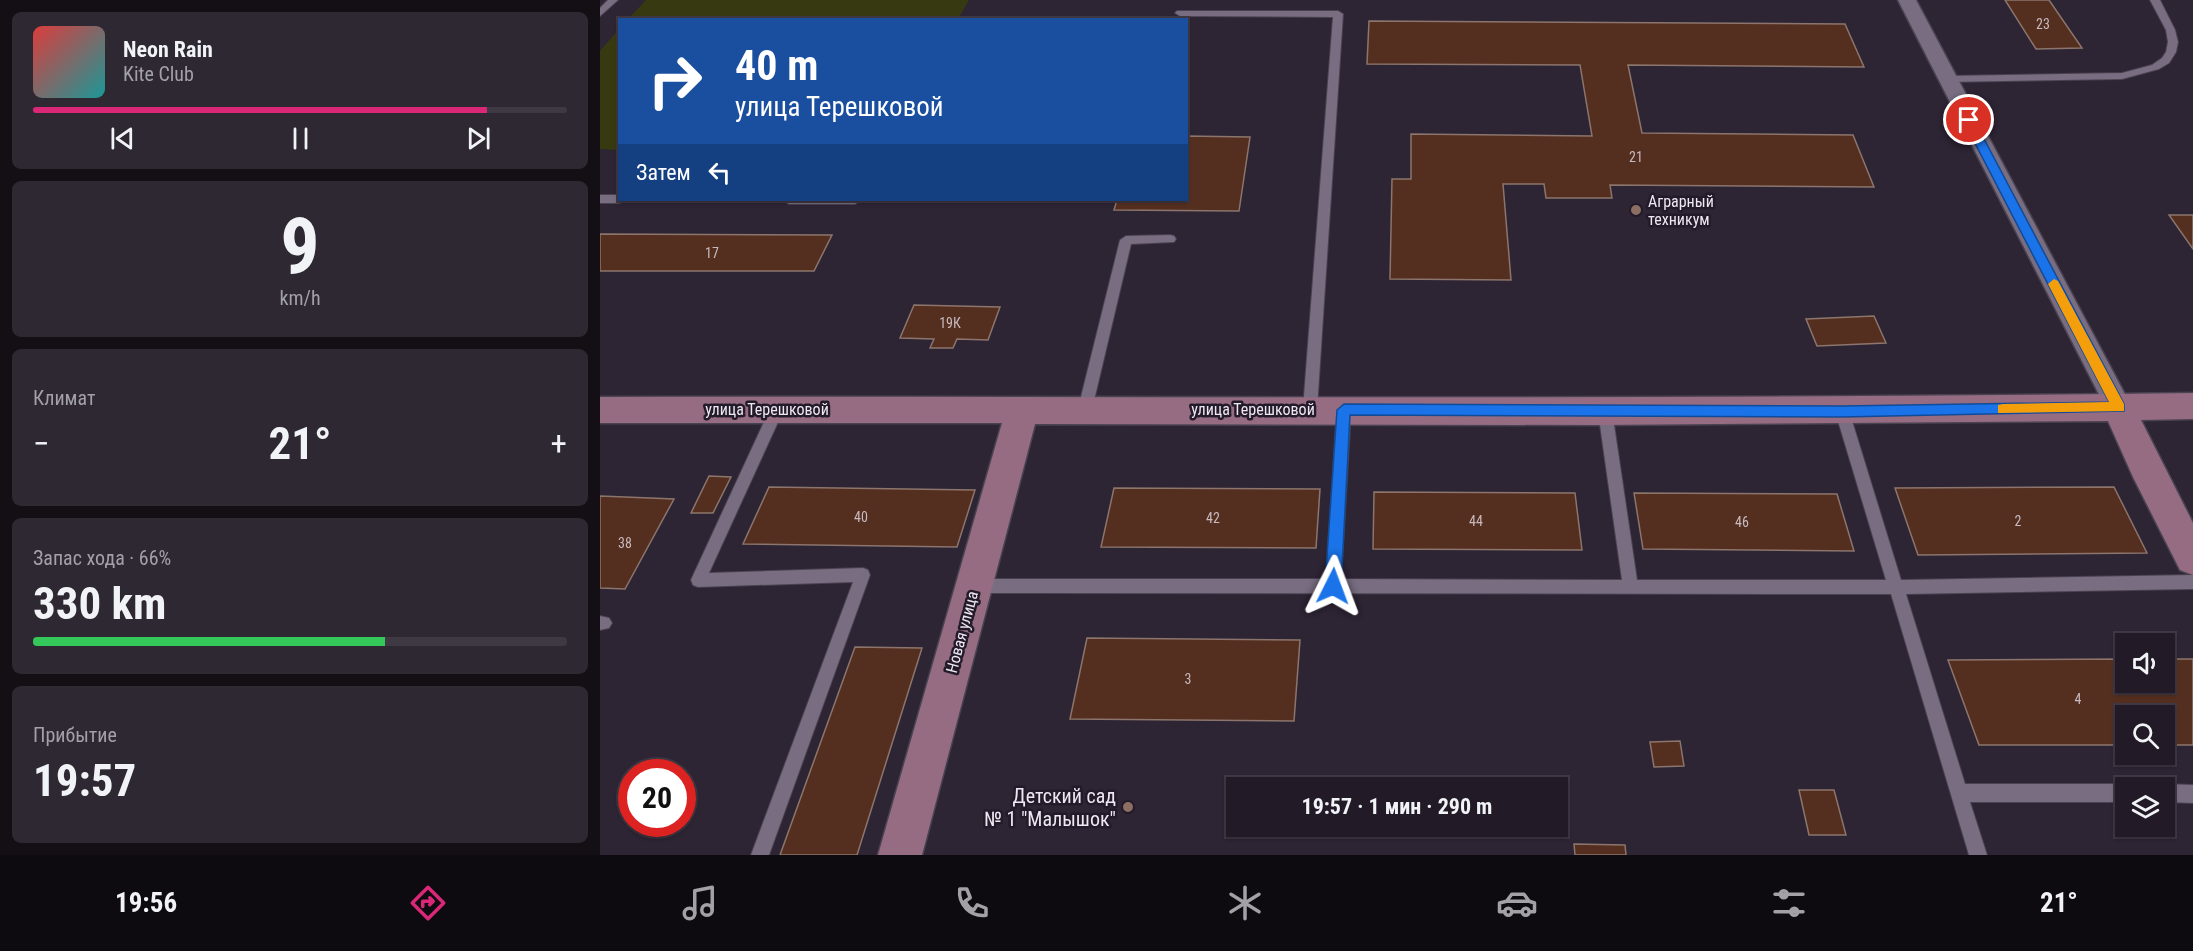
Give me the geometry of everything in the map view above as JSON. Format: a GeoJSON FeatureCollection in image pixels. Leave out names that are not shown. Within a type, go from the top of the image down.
{"type":"FeatureCollection","features":[{"type":"Feature","properties":{"kind":"street"},"geometry":{"type":"LineString","coordinates":[[1907,0],[2119,408],[2145,467],[2193,558]]}},
{"type":"Feature","properties":{"kind":"street","name":"улица Терешковой"},"geometry":{"type":"LineString","coordinates":[[600,410],[1023,408],[1842,411],[2193,406]]}},
{"type":"Feature","properties":{"kind":"street","name":"Новая улица"},"geometry":{"type":"LineString","coordinates":[[900,855],[1023,408]]}},
{"type":"Feature","properties":{"kind":"lane"},"geometry":{"type":"LineString","coordinates":[[600,13],[613,0]]}},
{"type":"Feature","properties":{"kind":"lane"},"geometry":{"type":"LineString","coordinates":[[1947,79],[2122,76],[2149,71],[2168,59],[2174,42],[2171,25],[2155,0]]}},
{"type":"Feature","properties":{"kind":"lane"},"geometry":{"type":"LineString","coordinates":[[1180,13],[1338,14],[1310,410]]}},
{"type":"Feature","properties":{"kind":"lane"},"geometry":{"type":"LineString","coordinates":[[600,199],[618,199]]}},
{"type":"Feature","properties":{"kind":"lane"},"geometry":{"type":"LineString","coordinates":[[1085,409],[1126,240],[1170,239]]}},
{"type":"Feature","properties":{"kind":"lane"},"geometry":{"type":"LineString","coordinates":[[760,855],[863,575],[698,580],[777,409]]}},
{"type":"Feature","properties":{"kind":"lane"},"geometry":{"type":"LineString","coordinates":[[1333,586],[1344,410]]}},
{"type":"Feature","properties":{"kind":"lane"},"geometry":{"type":"LineString","coordinates":[[1605,411],[1631,588]]}},
{"type":"Feature","properties":{"kind":"lane"},"geometry":{"type":"LineString","coordinates":[[1842,411],[1978,855]]}},
{"type":"Feature","properties":{"kind":"lane"},"geometry":{"type":"LineString","coordinates":[[974,586],[1631,588],[1896,587],[2193,582]]}},
{"type":"Feature","properties":{"kind":"lane"},"geometry":{"type":"LineString","coordinates":[[1959,793],[2115,793]]}},
{"type":"Feature","properties":{"kind":"lane"},"geometry":{"type":"LineString","coordinates":[[2175,794],[2193,794]]}},
{"type":"Feature","properties":{"kind":"shaded area"},"geometry":{"type":"Polygon","coordinates":[[[646,0],[969,0],[959,18],[629,18],[646,0]]]}},
{"type":"Feature","properties":{"kind":"shaded area"},"geometry":{"type":"Polygon","coordinates":[[[618,30],[618,150],[600,149],[600,51],[618,30]]]}},
{"type":"Feature","properties":{"kind":"building"},"geometry":{"type":"Polygon","coordinates":[[[2005,0],[2049,0],[2082,48],[2036,49],[2005,0]]]}},
{"type":"Feature","properties":{"kind":"building"},"geometry":{"type":"Polygon","coordinates":[[[1369,21],[1845,24],[1864,67],[1628,65],[1642,133],[1853,135],[1874,187],[1610,185],[1612,198],[1546,198],[1544,184],[1503,184],[1511,280],[1390,279],[1392,179],[1411,179],[1411,134],[1592,136],[1580,65],[1367,64],[1369,21]]]}},
{"type":"Feature","properties":{"kind":"building"},"geometry":{"type":"Polygon","coordinates":[[[1188,136],[1250,137],[1239,211],[1114,210],[1117,201],[1188,201],[1188,136]]]}},
{"type":"Feature","properties":{"kind":"building"},"geometry":{"type":"Polygon","coordinates":[[[2169,215],[2193,215],[2193,249],[2169,215]]]}},
{"type":"Feature","properties":{"kind":"building"},"geometry":{"type":"Polygon","coordinates":[[[600,234],[832,235],[814,271],[600,271],[600,234]]]}},
{"type":"Feature","properties":{"kind":"building"},"geometry":{"type":"Polygon","coordinates":[[[914,305],[1000,307],[988,340],[957,339],[953,348],[930,348],[934,339],[900,338],[914,305]]]}},
{"type":"Feature","properties":{"kind":"building"},"geometry":{"type":"Polygon","coordinates":[[[1874,316],[1886,343],[1817,346],[1806,319],[1874,316]]]}},
{"type":"Feature","properties":{"kind":"building"},"geometry":{"type":"Polygon","coordinates":[[[709,476],[731,477],[713,513],[691,513],[709,476]]]}},
{"type":"Feature","properties":{"kind":"building"},"geometry":{"type":"Polygon","coordinates":[[[769,487],[975,490],[957,547],[743,544],[769,487]]]}},
{"type":"Feature","properties":{"kind":"building"},"geometry":{"type":"Polygon","coordinates":[[[2114,487],[2147,553],[1918,555],[1895,488],[2114,487]]]}},
{"type":"Feature","properties":{"kind":"building"},"geometry":{"type":"Polygon","coordinates":[[[1114,488],[1320,489],[1316,548],[1101,547],[1114,488]]]}},
{"type":"Feature","properties":{"kind":"building"},"geometry":{"type":"Polygon","coordinates":[[[1374,492],[1575,493],[1582,550],[1373,549],[1374,492]]]}},
{"type":"Feature","properties":{"kind":"building"},"geometry":{"type":"Polygon","coordinates":[[[1634,493],[1837,494],[1854,551],[1643,549],[1634,493]]]}},
{"type":"Feature","properties":{"kind":"building"},"geometry":{"type":"Polygon","coordinates":[[[600,496],[674,499],[625,589],[600,588],[600,496]]]}},
{"type":"Feature","properties":{"kind":"building"},"geometry":{"type":"Polygon","coordinates":[[[1087,638],[1300,640],[1294,721],[1070,719],[1087,638]]]}},
{"type":"Feature","properties":{"kind":"building"},"geometry":{"type":"Polygon","coordinates":[[[855,647],[922,648],[857,855],[780,855],[855,647]]]}},
{"type":"Feature","properties":{"kind":"building"},"geometry":{"type":"Polygon","coordinates":[[[2115,659],[2115,693],[2175,693],[2175,659],[2193,659],[2193,745],[2175,745],[2175,705],[2115,705],[2115,745],[1979,745],[1948,660],[2115,659]]]}},
{"type":"Feature","properties":{"kind":"building"},"geometry":{"type":"Polygon","coordinates":[[[1680,741],[1684,766],[1654,767],[1650,742],[1680,741]]]}},
{"type":"Feature","properties":{"kind":"building"},"geometry":{"type":"Polygon","coordinates":[[[1799,790],[1834,790],[1846,835],[1809,835],[1799,790]]]}},
{"type":"Feature","properties":{"kind":"building"},"geometry":{"type":"Polygon","coordinates":[[[1574,844],[1625,845],[1626,855],[1575,855],[1574,844]]]}},
{"type":"Feature","properties":{"kind":"slow traffic"},"geometry":{"type":"LineString","coordinates":[[2003,409],[2119,408],[2054,284]]}},
{"type":"Feature","properties":{"kind":"place","name":"Аграрный техникум"},"geometry":{"type":"Point","coordinates":[1636,210]}},
{"type":"Feature","properties":{"kind":"place","name":"Детский сад № 1 \"Малышок\""},"geometry":{"type":"Point","coordinates":[1128,807]}},
{"type":"Feature","properties":{"kind":"route"},"geometry":{"type":"LineString","coordinates":[[1333,586],[1344,410],[1842,411],[2119,408],[1969,120]]}}]}
